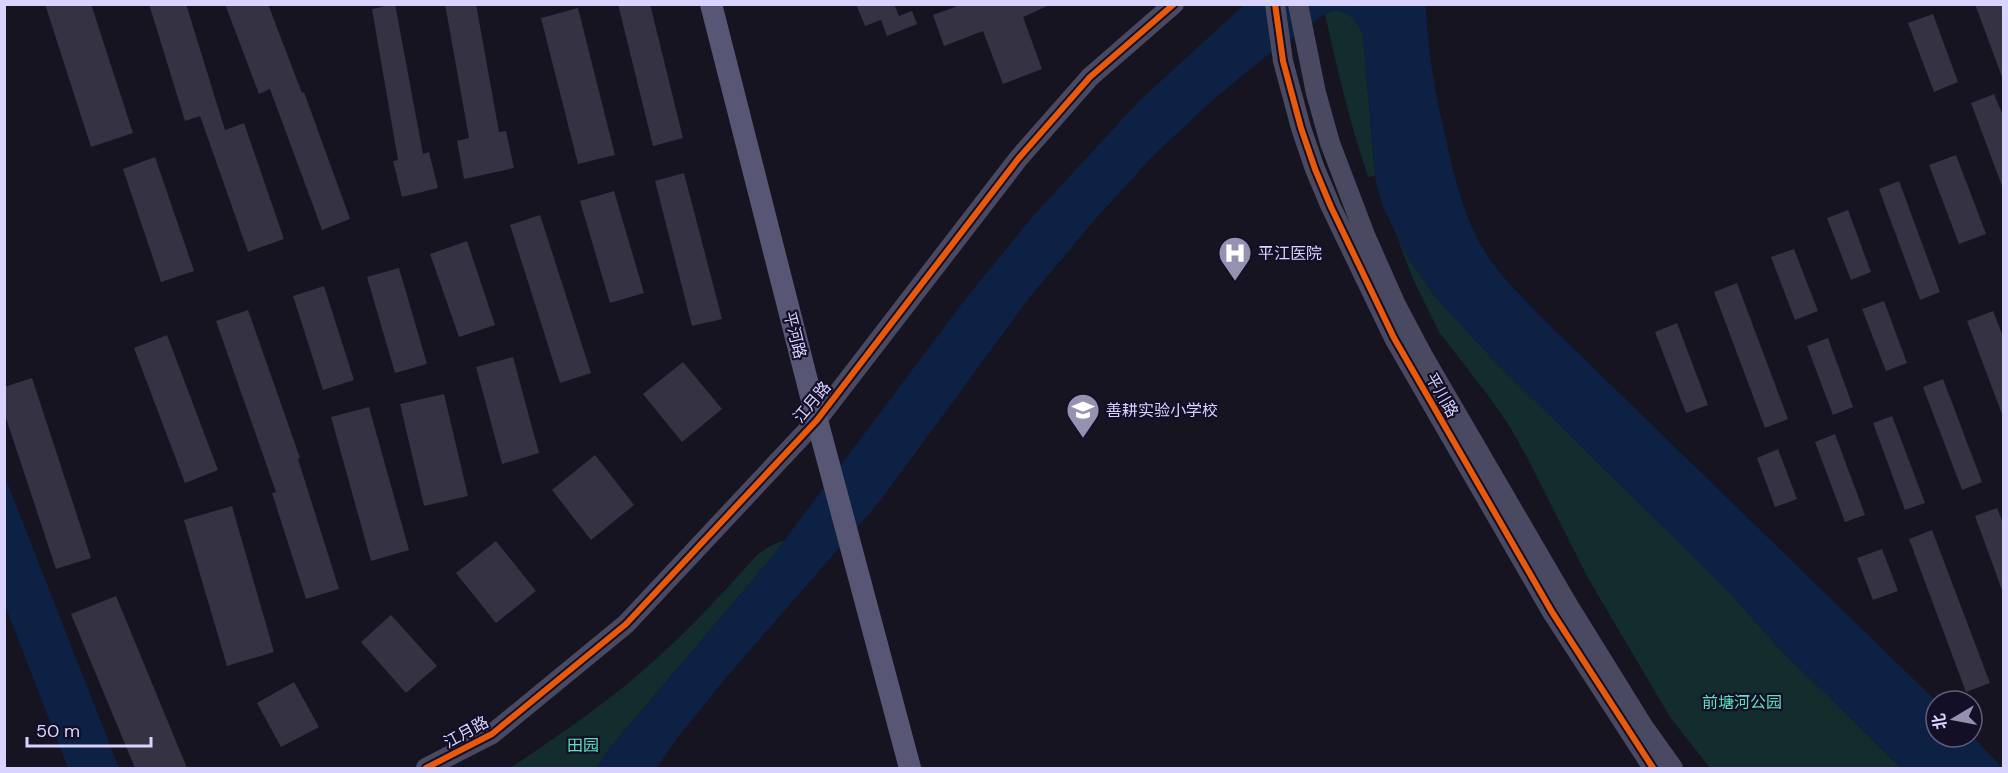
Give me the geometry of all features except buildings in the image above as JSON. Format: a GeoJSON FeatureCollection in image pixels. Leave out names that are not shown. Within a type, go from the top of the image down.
{"type":"FeatureCollection","features":[{"type":"Feature","properties":{"kind":"main road","name":"平河路"},"geometry":{"type":"LineString","coordinates":[[711,4],[817,420],[910,768]]}},
{"type":"Feature","properties":{"kind":"street","name":"江月路"},"geometry":{"type":"LineString","coordinates":[[426,768],[492,735],[626,624],[817,420],[1018,159],[1090,77],[1174,4]]}},
{"type":"Feature","properties":{"kind":"street","name":"平川路"},"geometry":{"type":"LineString","coordinates":[[1275,4],[1283,61],[1301,128],[1323,189],[1405,359],[1552,612],[1653,768]]}},
{"type":"Feature","properties":{"kind":"street","name":"平川路"},"geometry":{"type":"LineString","coordinates":[[1298,4],[1316,93],[1336,160],[1365,235],[1409,331],[1568,605],[1631,708],[1673,768]]}},
{"type":"Feature","properties":{"kind":"green space"},"geometry":{"type":"Polygon","coordinates":[[[1334,10],[1352,18],[1363,35],[1375,176],[1368,177],[1339,76],[1325,14],[1334,10]]]}},
{"type":"Feature","properties":{"kind":"green space","name":"前塘河公园"},"geometry":{"type":"Polygon","coordinates":[[[1395,231],[1407,256],[1434,295],[1731,594],[1779,648],[1901,768],[1710,768],[1670,717],[1588,578],[1510,427],[1439,332],[1413,279],[1395,231]]]}},
{"type":"Feature","properties":{"kind":"green space","name":"田园"},"geometry":{"type":"Polygon","coordinates":[[[785,540],[609,749],[596,768],[510,768],[583,718],[626,685],[694,623],[757,555],[785,540]]]}},
{"type":"Feature","properties":{"kind":"water"},"geometry":{"type":"Polygon","coordinates":[[[1245,4],[1426,5],[1432,70],[1452,166],[1472,227],[1493,263],[1541,317],[1924,689],[1924,749],[1984,748],[2003,768],[1901,768],[1779,648],[1731,594],[1495,362],[1438,300],[1407,256],[1384,209],[1375,176],[1363,35],[1352,18],[1334,10],[1265,57],[1207,105],[1152,157],[1098,216],[1029,298],[880,501],[724,680],[675,741],[657,768],[596,768],[609,749],[768,562],[967,297],[1033,216],[1139,101],[1245,4]]]}},
{"type":"Feature","properties":{"kind":"water"},"geometry":{"type":"Polygon","coordinates":[[[4,477],[119,768],[68,768],[5,605],[4,477]]]}},
{"type":"Feature","properties":{"kind":"cycle path"},"geometry":{"type":"LineString","coordinates":[[426,768],[492,734],[626,624],[817,420],[1018,159],[1090,77],[1174,4]]}},
{"type":"Feature","properties":{"kind":"cycle path"},"geometry":{"type":"LineString","coordinates":[[1275,4],[1283,61],[1315,169],[1394,338],[1552,612],[1653,768]]}},
{"type":"Feature","properties":{"kind":"place","name":"平江医院"},"geometry":{"type":"Point","coordinates":[1235,282]}},
{"type":"Feature","properties":{"kind":"place","name":"善耕实验小学校"},"geometry":{"type":"Point","coordinates":[1083,439]}}]}
